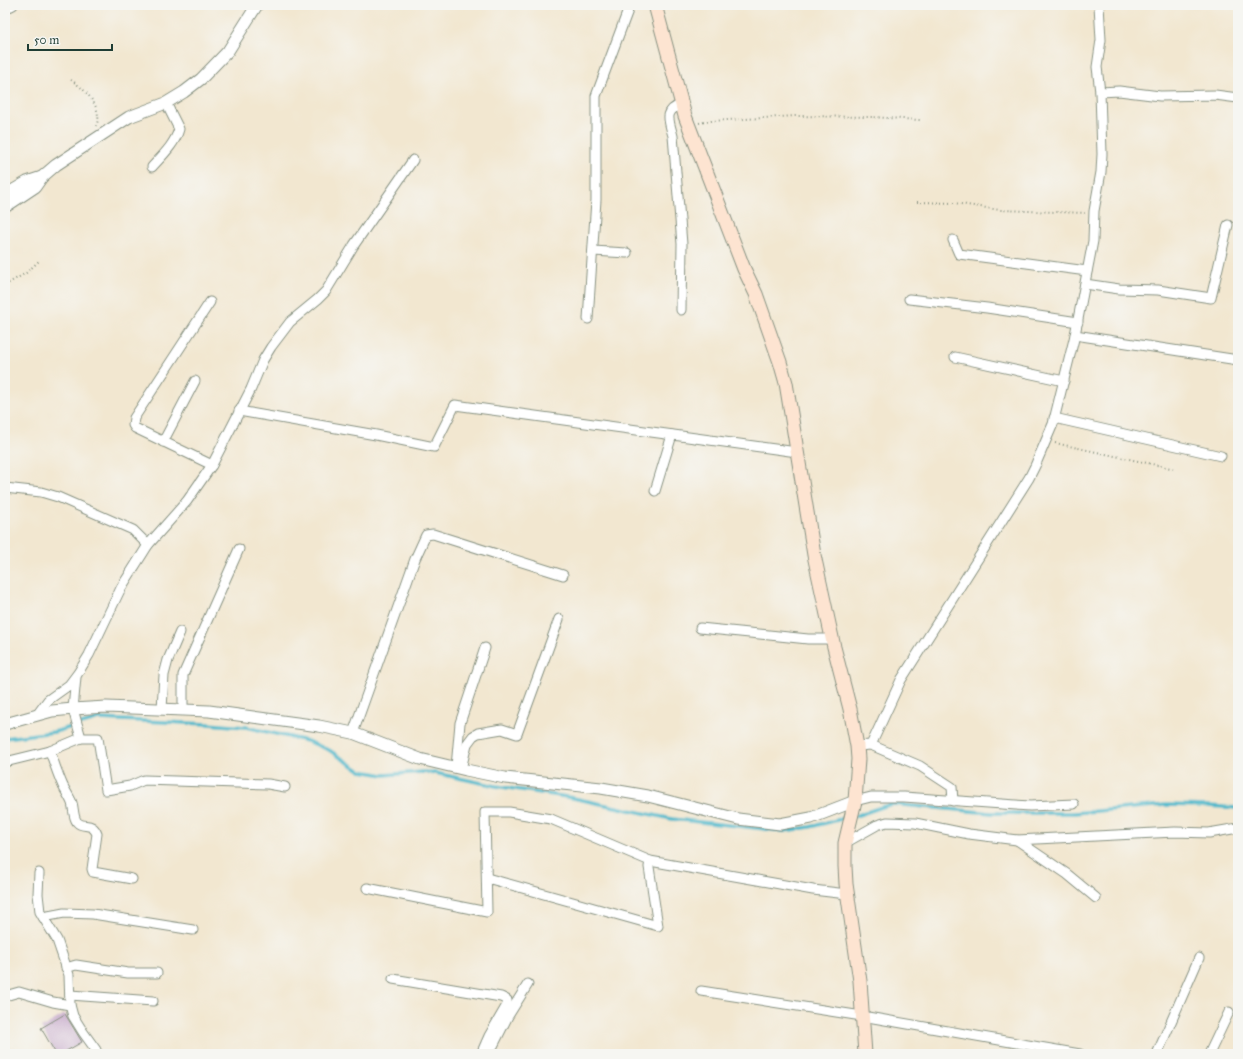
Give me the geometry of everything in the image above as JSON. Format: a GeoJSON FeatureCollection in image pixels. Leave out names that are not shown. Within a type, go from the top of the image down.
{"type":"FeatureCollection","features":[{"type":"Feature","properties":{"kind":"main road"},"geometry":{"type":"LineString","coordinates":[[655,5],[688,124],[744,269],[756,294],[786,383],[814,555],[832,639],[850,709],[857,746],[858,759],[855,801],[845,843],[845,866],[847,894],[860,981],[865,1054]]}},
{"type":"Feature","properties":{"kind":"street"},"geometry":{"type":"LineString","coordinates":[[5,207],[36,187],[42,177],[56,165],[129,117],[166,103],[201,79],[228,51],[257,5]]}},
{"type":"Feature","properties":{"kind":"street"},"geometry":{"type":"LineString","coordinates":[[588,319],[596,193],[596,96],[630,5]]}},
{"type":"Feature","properties":{"kind":"street"},"geometry":{"type":"LineString","coordinates":[[871,745],[901,680],[1029,478],[1046,441],[1054,418],[1078,322],[1093,241],[1094,214],[1101,172],[1100,92],[1096,67],[1101,40],[1099,5]]}},
{"type":"Feature","properties":{"kind":"street"},"geometry":{"type":"LineString","coordinates":[[1100,92],[1119,91],[1160,96],[1215,95],[1238,98]]}},
{"type":"Feature","properties":{"kind":"street"},"geometry":{"type":"LineString","coordinates":[[152,167],[178,135],[179,129],[166,103]]}},
{"type":"Feature","properties":{"kind":"street"},"geometry":{"type":"LineString","coordinates":[[681,310],[682,244],[673,136],[669,120],[670,111],[672,108],[682,104]]}},
{"type":"Feature","properties":{"kind":"street"},"geometry":{"type":"LineString","coordinates":[[36,715],[48,700],[69,685],[76,676],[89,655],[121,588],[148,545],[187,501],[212,465],[251,390],[263,360],[271,347],[290,322],[326,291],[354,245],[413,160]]}},
{"type":"Feature","properties":{"kind":"street"},"geometry":{"type":"LineString","coordinates":[[5,195],[27,182],[42,177]]}},
{"type":"Feature","properties":{"kind":"street"},"geometry":{"type":"LineString","coordinates":[[1085,284],[1119,289],[1158,290],[1211,298],[1228,224]]}},
{"type":"Feature","properties":{"kind":"street"},"geometry":{"type":"LineString","coordinates":[[953,240],[959,254],[1087,271]]}},
{"type":"Feature","properties":{"kind":"street"},"geometry":{"type":"LineString","coordinates":[[593,251],[627,253]]}},
{"type":"Feature","properties":{"kind":"street"},"geometry":{"type":"LineString","coordinates":[[909,299],[987,308],[1078,322]]}},
{"type":"Feature","properties":{"kind":"street"},"geometry":{"type":"LineString","coordinates":[[210,302],[134,418],[133,425],[135,428],[212,465]]}},
{"type":"Feature","properties":{"kind":"street"},"geometry":{"type":"LineString","coordinates":[[1075,336],[1238,360]]}},
{"type":"Feature","properties":{"kind":"street"},"geometry":{"type":"LineString","coordinates":[[955,357],[1064,381]]}},
{"type":"Feature","properties":{"kind":"street"},"geometry":{"type":"LineString","coordinates":[[163,442],[195,381]]}},
{"type":"Feature","properties":{"kind":"street"},"geometry":{"type":"LineString","coordinates":[[239,411],[376,435],[434,447],[455,405],[797,452]]}},
{"type":"Feature","properties":{"kind":"street"},"geometry":{"type":"LineString","coordinates":[[1054,418],[1222,456]]}},
{"type":"Feature","properties":{"kind":"street"},"geometry":{"type":"LineString","coordinates":[[655,491],[672,435]]}},
{"type":"Feature","properties":{"kind":"street"},"geometry":{"type":"LineString","coordinates":[[5,488],[41,492],[58,497],[133,530],[148,545]]}},
{"type":"Feature","properties":{"kind":"street"},"geometry":{"type":"LineString","coordinates":[[353,733],[415,559],[426,535],[433,534],[563,575]]}},
{"type":"Feature","properties":{"kind":"street"},"geometry":{"type":"LineString","coordinates":[[183,710],[183,675],[239,549]]}},
{"type":"Feature","properties":{"kind":"street"},"geometry":{"type":"LineString","coordinates":[[459,768],[467,744],[473,736],[478,733],[502,729],[517,734],[559,619]]}},
{"type":"Feature","properties":{"kind":"street"},"geometry":{"type":"LineString","coordinates":[[700,628],[808,639],[832,639]]}},
{"type":"Feature","properties":{"kind":"street"},"geometry":{"type":"LineString","coordinates":[[162,709],[164,675],[168,660],[180,632]]}},
{"type":"Feature","properties":{"kind":"street"},"geometry":{"type":"LineString","coordinates":[[459,768],[460,723],[484,648]]}},
{"type":"Feature","properties":{"kind":"street"},"geometry":{"type":"LineString","coordinates":[[76,676],[73,713],[80,736]]}},
{"type":"Feature","properties":{"kind":"street"},"geometry":{"type":"LineString","coordinates":[[5,724],[52,711],[73,713],[106,707],[209,711],[296,723],[353,733],[420,759],[505,778],[601,788],[648,796],[738,819],[780,824],[810,818],[855,801],[871,797],[904,797],[1030,806],[1074,804]]}},
{"type":"Feature","properties":{"kind":"street"},"geometry":{"type":"LineString","coordinates":[[5,762],[50,751],[80,736],[98,738],[106,790],[130,786],[144,780],[268,784],[285,787]]}},
{"type":"Feature","properties":{"kind":"street"},"geometry":{"type":"LineString","coordinates":[[857,746],[871,745],[920,766],[952,788],[954,801]]}},
{"type":"Feature","properties":{"kind":"street"},"geometry":{"type":"LineString","coordinates":[[50,751],[59,777],[72,804],[74,817],[77,822],[82,825],[90,825],[95,829],[97,834],[92,869],[94,872],[132,879]]}},
{"type":"Feature","properties":{"kind":"street"},"geometry":{"type":"LineString","coordinates":[[367,888],[487,912],[485,812],[509,812],[551,819],[650,861],[813,890],[847,894]]}},
{"type":"Feature","properties":{"kind":"street"},"geometry":{"type":"LineString","coordinates":[[845,843],[877,825],[888,822],[915,823],[969,834],[1017,840],[1175,832],[1209,833],[1238,828]]}},
{"type":"Feature","properties":{"kind":"street"},"geometry":{"type":"LineString","coordinates":[[1017,840],[1067,874],[1096,898]]}},
{"type":"Feature","properties":{"kind":"street"},"geometry":{"type":"LineString","coordinates":[[486,878],[658,926],[649,867],[650,861]]}},
{"type":"Feature","properties":{"kind":"street"},"geometry":{"type":"LineString","coordinates":[[39,873],[38,894],[40,912],[57,940],[69,975],[70,1005],[74,1016],[96,1050],[97,1054]]}},
{"type":"Feature","properties":{"kind":"street"},"geometry":{"type":"LineString","coordinates":[[43,917],[64,913],[93,914],[192,930]]}},
{"type":"Feature","properties":{"kind":"street"},"geometry":{"type":"LineString","coordinates":[[1157,1054],[1199,958]]}},
{"type":"Feature","properties":{"kind":"street"},"geometry":{"type":"LineString","coordinates":[[66,968],[76,965],[128,973],[157,973]]}},
{"type":"Feature","properties":{"kind":"street"},"geometry":{"type":"LineString","coordinates":[[393,979],[507,1000],[507,1005],[489,1036],[481,1054]]}},
{"type":"Feature","properties":{"kind":"street"},"geometry":{"type":"LineString","coordinates":[[489,1054],[508,1016],[528,984]]}},
{"type":"Feature","properties":{"kind":"street"},"geometry":{"type":"LineString","coordinates":[[701,991],[862,1016],[1080,1054]]}},
{"type":"Feature","properties":{"kind":"street"},"geometry":{"type":"LineString","coordinates":[[5,996],[19,992],[53,1002],[70,1005]]}},
{"type":"Feature","properties":{"kind":"street"},"geometry":{"type":"LineString","coordinates":[[70,995],[153,1001]]}},
{"type":"Feature","properties":{"kind":"street"},"geometry":{"type":"LineString","coordinates":[[1209,1054],[1230,1012]]}},
{"type":"Feature","properties":{"kind":"path"},"geometry":{"type":"LineString","coordinates":[[71,80],[81,88],[94,103],[98,116],[95,128],[96,139]]}},
{"type":"Feature","properties":{"kind":"path"},"geometry":{"type":"LineString","coordinates":[[688,124],[711,121],[796,116],[872,117],[920,120]]}},
{"type":"Feature","properties":{"kind":"path"},"geometry":{"type":"LineString","coordinates":[[917,202],[954,203],[1000,210],[1080,212],[1094,214]]}},
{"type":"Feature","properties":{"kind":"path"},"geometry":{"type":"LineString","coordinates":[[5,285],[26,273],[40,260]]}},
{"type":"Feature","properties":{"kind":"path"},"geometry":{"type":"LineString","coordinates":[[1046,441],[1175,469]]}},
{"type":"Feature","properties":{"kind":"building"},"geometry":{"type":"Polygon","coordinates":[[[65,1014],[82,1042],[61,1054],[56,1054],[41,1028],[65,1014]]]}},
{"type":"Feature","properties":{"kind":"waterway"},"geometry":{"type":"LineString","coordinates":[[5,738],[54,732],[99,719],[246,727],[307,741],[329,750],[361,771],[384,775],[422,772],[435,773],[496,786],[573,798],[672,819],[784,831],[810,827],[849,817]]}},
{"type":"Feature","properties":{"kind":"waterway"},"geometry":{"type":"LineString","coordinates":[[855,816],[891,804],[992,813],[1074,813],[1166,805],[1238,808]]}}]}
